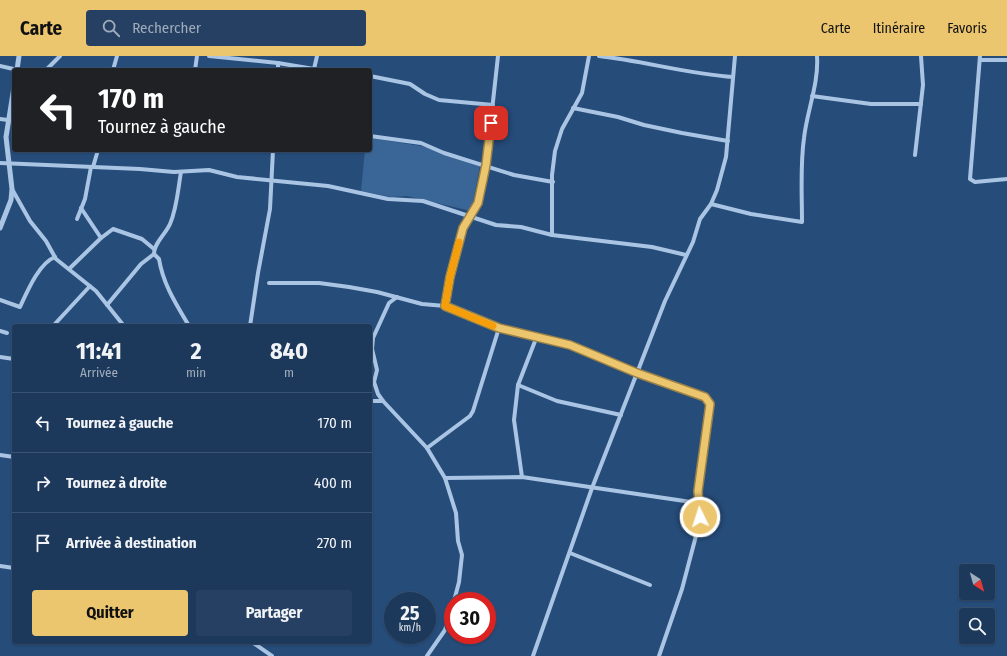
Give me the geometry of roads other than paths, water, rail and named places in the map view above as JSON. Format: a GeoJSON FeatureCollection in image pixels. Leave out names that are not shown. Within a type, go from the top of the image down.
{"type":"FeatureCollection","features":[{"type":"Feature","properties":{"kind":"street"},"geometry":{"type":"LineString","coordinates":[[17,68],[19,56]]}},
{"type":"Feature","properties":{"kind":"street"},"geometry":{"type":"LineString","coordinates":[[48,68],[60,56]]}},
{"type":"Feature","properties":{"kind":"street"},"geometry":{"type":"LineString","coordinates":[[114,68],[117,56]]}},
{"type":"Feature","properties":{"kind":"street"},"geometry":{"type":"LineString","coordinates":[[195,68],[197,56]]}},
{"type":"Feature","properties":{"kind":"street"},"geometry":{"type":"LineString","coordinates":[[209,56],[278,63],[305,68]]}},
{"type":"Feature","properties":{"kind":"street"},"geometry":{"type":"LineString","coordinates":[[316,56],[316,68]]}},
{"type":"Feature","properties":{"kind":"street"},"geometry":{"type":"LineString","coordinates":[[445,306],[450,277],[463,228],[471,218],[478,203],[486,165],[498,56]]}},
{"type":"Feature","properties":{"kind":"street"},"geometry":{"type":"LineString","coordinates":[[552,235],[552,175],[555,151],[562,129],[582,93],[589,56]]}},
{"type":"Feature","properties":{"kind":"street"},"geometry":{"type":"LineString","coordinates":[[599,56],[626,59],[733,77]]}},
{"type":"Feature","properties":{"kind":"street"},"geometry":{"type":"LineString","coordinates":[[533,656],[592,488],[664,301],[692,242],[700,219],[711,204],[726,157],[735,56]]}},
{"type":"Feature","properties":{"kind":"street"},"geometry":{"type":"LineString","coordinates":[[711,204],[751,214],[802,222],[802,150],[818,66],[817,56]]}},
{"type":"Feature","properties":{"kind":"street"},"geometry":{"type":"LineString","coordinates":[[915,155],[923,85],[921,56]]}},
{"type":"Feature","properties":{"kind":"street"},"geometry":{"type":"LineString","coordinates":[[1007,60],[980,58],[970,180],[976,182],[1007,179]]}},
{"type":"Feature","properties":{"kind":"street"},"geometry":{"type":"LineString","coordinates":[[278,63],[278,68]]}},
{"type":"Feature","properties":{"kind":"street"},"geometry":{"type":"LineString","coordinates":[[0,66],[12,69]]}},
{"type":"Feature","properties":{"kind":"street"},"geometry":{"type":"LineString","coordinates":[[372,76],[410,84],[425,94],[439,100],[493,105]]}},
{"type":"Feature","properties":{"kind":"street"},"geometry":{"type":"LineString","coordinates":[[812,96],[871,104],[921,104]]}},
{"type":"Feature","properties":{"kind":"street"},"geometry":{"type":"LineString","coordinates":[[0,228],[11,200],[12,189],[10,164],[6,146],[8,120],[12,108]]}},
{"type":"Feature","properties":{"kind":"street"},"geometry":{"type":"LineString","coordinates":[[573,108],[618,116],[652,127],[728,141]]}},
{"type":"Feature","properties":{"kind":"street"},"geometry":{"type":"LineString","coordinates":[[0,119],[8,120]]}},
{"type":"Feature","properties":{"kind":"street"},"geometry":{"type":"LineString","coordinates":[[372,136],[421,143],[444,153],[514,174],[553,182]]}},
{"type":"Feature","properties":{"kind":"street"},"geometry":{"type":"LineString","coordinates":[[77,219],[85,199],[92,167],[97,152]]}},
{"type":"Feature","properties":{"kind":"street"},"geometry":{"type":"LineString","coordinates":[[250,324],[270,209],[270,180],[273,152]]}},
{"type":"Feature","properties":{"kind":"street"},"geometry":{"type":"LineString","coordinates":[[0,163],[181,172],[209,170],[237,177],[328,186],[388,199],[423,201],[496,225],[521,227],[552,235],[652,247],[686,255]]}},
{"type":"Feature","properties":{"kind":"street"},"geometry":{"type":"LineString","coordinates":[[181,172],[175,210],[170,225],[154,249],[154,254],[159,259],[161,270],[170,294],[188,324]]}},
{"type":"Feature","properties":{"kind":"street"},"geometry":{"type":"LineString","coordinates":[[12,189],[30,221],[46,241],[55,257],[90,286],[107,304],[122,324]]}},
{"type":"Feature","properties":{"kind":"street"},"geometry":{"type":"LineString","coordinates":[[81,208],[101,238]]}},
{"type":"Feature","properties":{"kind":"street"},"geometry":{"type":"LineString","coordinates":[[69,269],[101,238],[112,230],[142,239],[154,249]]}},
{"type":"Feature","properties":{"kind":"street"},"geometry":{"type":"LineString","coordinates":[[107,304],[141,264],[154,254]]}},
{"type":"Feature","properties":{"kind":"street"},"geometry":{"type":"LineString","coordinates":[[0,300],[20,307],[31,284],[49,260],[55,257]]}},
{"type":"Feature","properties":{"kind":"street"},"geometry":{"type":"LineString","coordinates":[[269,282],[319,283],[377,292],[422,304],[445,306],[499,328],[570,345],[637,373],[705,397],[710,404],[698,491],[700,517],[682,589],[659,656]]}},
{"type":"Feature","properties":{"kind":"street"},"geometry":{"type":"LineString","coordinates":[[55,324],[90,286]]}},
{"type":"Feature","properties":{"kind":"street"},"geometry":{"type":"LineString","coordinates":[[372,344],[378,324],[389,303],[397,297]]}},
{"type":"Feature","properties":{"kind":"street"},"geometry":{"type":"LineString","coordinates":[[427,448],[470,416],[473,411],[478,400],[499,328]]}},
{"type":"Feature","properties":{"kind":"street"},"geometry":{"type":"LineString","coordinates":[[0,331],[7,333]]}},
{"type":"Feature","properties":{"kind":"street"},"geometry":{"type":"LineString","coordinates":[[522,477],[514,420],[518,385],[537,336]]}},
{"type":"Feature","properties":{"kind":"street"},"geometry":{"type":"LineString","coordinates":[[372,352],[377,370],[374,382],[375,389],[383,401],[427,448],[445,478],[456,513],[458,542],[462,555],[456,592]]}},
{"type":"Feature","properties":{"kind":"street"},"geometry":{"type":"LineString","coordinates":[[0,357],[12,359]]}},
{"type":"Feature","properties":{"kind":"street"},"geometry":{"type":"LineString","coordinates":[[518,385],[557,401],[621,415]]}},
{"type":"Feature","properties":{"kind":"street"},"geometry":{"type":"LineString","coordinates":[[372,401],[383,401]]}},
{"type":"Feature","properties":{"kind":"street"},"geometry":{"type":"LineString","coordinates":[[0,455],[12,457]]}},
{"type":"Feature","properties":{"kind":"street"},"geometry":{"type":"LineString","coordinates":[[445,478],[522,477],[698,504]]}},
{"type":"Feature","properties":{"kind":"street"},"geometry":{"type":"LineString","coordinates":[[570,553],[650,585]]}},
{"type":"Feature","properties":{"kind":"street"},"geometry":{"type":"LineString","coordinates":[[0,566],[12,568]]}},
{"type":"Feature","properties":{"kind":"street"},"geometry":{"type":"LineString","coordinates":[[428,656],[444,632]]}},
{"type":"Feature","properties":{"kind":"street"},"geometry":{"type":"LineString","coordinates":[[255,644],[272,656]]}}]}
